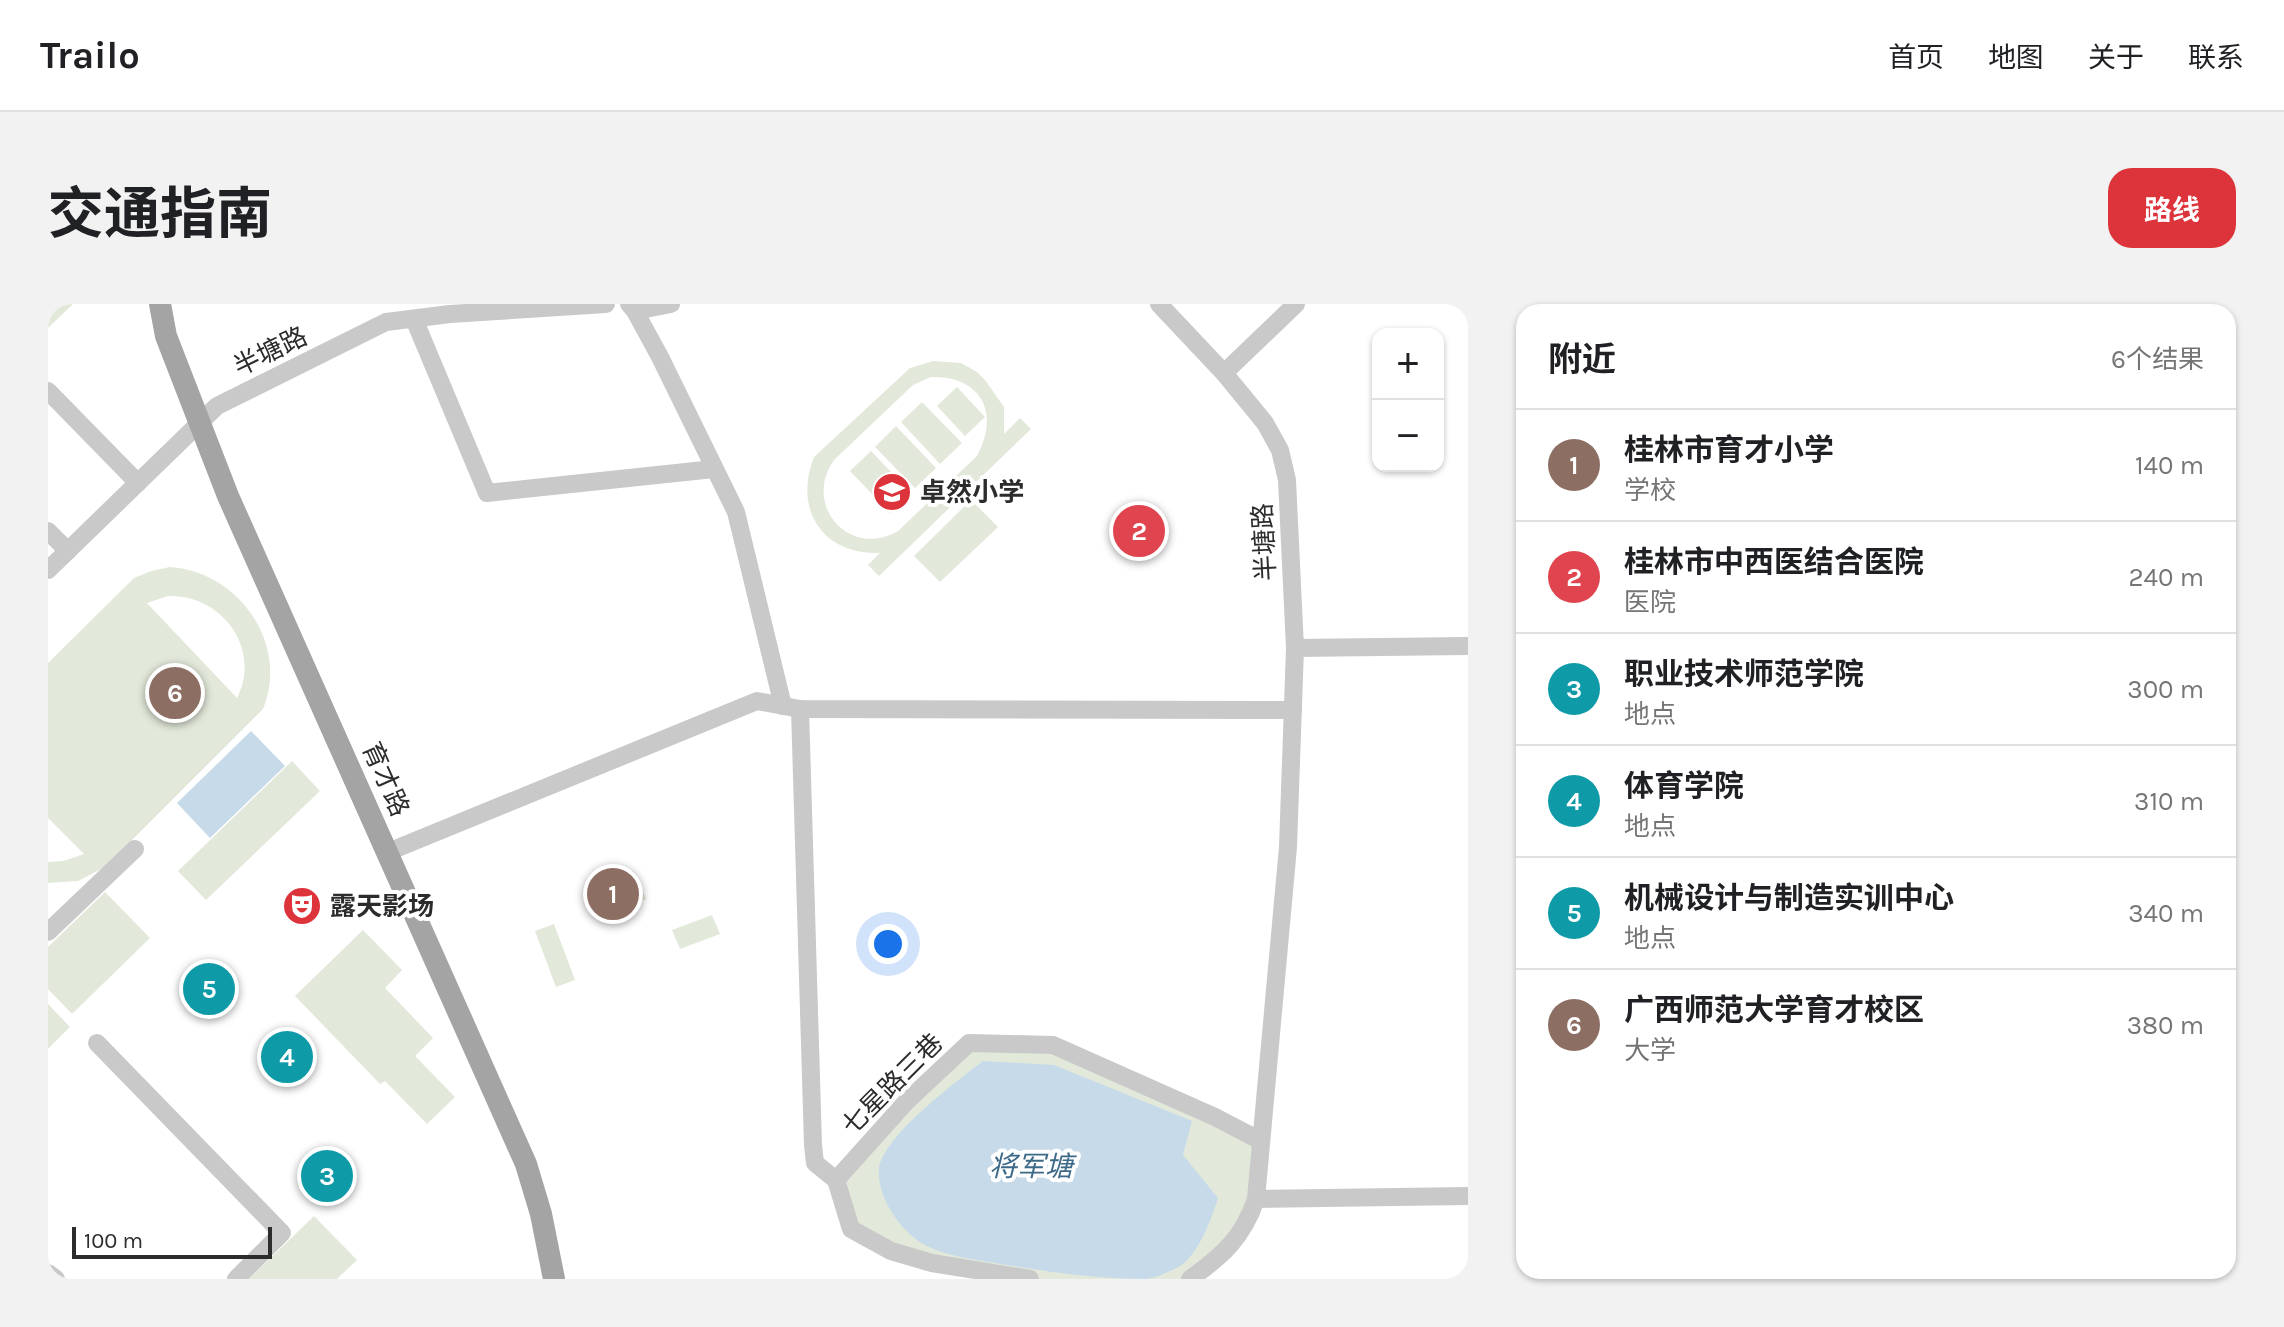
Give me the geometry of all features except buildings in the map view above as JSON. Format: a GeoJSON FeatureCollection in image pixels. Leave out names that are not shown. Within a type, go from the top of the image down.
{"type":"FeatureCollection","features":[{"type":"Feature","properties":{"kind":"main road","name":"育才路"},"geometry":{"type":"LineString","coordinates":[[160,304],[166,336],[251,548],[526,1164],[541,1214],[554,1279]]}},
{"type":"Feature","properties":{"kind":"street","name":"半塘路"},"geometry":{"type":"LineString","coordinates":[[48,570],[217,406],[386,322],[450,314],[606,304]]}},
{"type":"Feature","properties":{"kind":"street"},"geometry":{"type":"LineString","coordinates":[[671,304],[632,308],[736,512],[792,708],[815,1163],[836,1180],[851,1229],[891,1251],[932,1263],[1030,1279]]}},
{"type":"Feature","properties":{"kind":"street","name":"半塘路"},"geometry":{"type":"LineString","coordinates":[[1159,304],[1224,373],[1265,423],[1280,450],[1287,480],[1295,648],[1288,847],[1256,1199]]}},
{"type":"Feature","properties":{"kind":"street"},"geometry":{"type":"LineString","coordinates":[[1224,373],[1296,304]]}},
{"type":"Feature","properties":{"kind":"street"},"geometry":{"type":"LineString","coordinates":[[414,319],[487,493],[714,469]]}},
{"type":"Feature","properties":{"kind":"street"},"geometry":{"type":"LineString","coordinates":[[48,391],[138,483]]}},
{"type":"Feature","properties":{"kind":"street"},"geometry":{"type":"LineString","coordinates":[[48,531],[68,551]]}},
{"type":"Feature","properties":{"kind":"street"},"geometry":{"type":"LineString","coordinates":[[1295,648],[1468,646]]}},
{"type":"Feature","properties":{"kind":"street"},"geometry":{"type":"LineString","coordinates":[[388,852],[757,701],[792,708],[1293,710]]}},
{"type":"Feature","properties":{"kind":"street"},"geometry":{"type":"LineString","coordinates":[[48,932],[135,849]]}},
{"type":"Feature","properties":{"kind":"street"},"geometry":{"type":"LineString","coordinates":[[97,1043],[282,1233],[236,1279]]}},
{"type":"Feature","properties":{"kind":"street","name":"七星路三巷"},"geometry":{"type":"LineString","coordinates":[[836,1180],[906,1102],[969,1043],[1053,1045],[1215,1117],[1261,1141]]}},
{"type":"Feature","properties":{"kind":"street"},"geometry":{"type":"LineString","coordinates":[[1190,1279],[1232,1243],[1248,1222],[1256,1199],[1468,1196]]}},
{"type":"Feature","properties":{"kind":"street"},"geometry":{"type":"LineString","coordinates":[[48,1273],[56,1279]]}},
{"type":"Feature","properties":{"kind":"green space"},"geometry":{"type":"Polygon","coordinates":[[[48,304],[73,304],[48,328],[48,304]]]}},
{"type":"Feature","properties":{"kind":"green space"},"geometry":{"type":"Polygon","coordinates":[[[933,361],[961,363],[985,380],[1004,407],[1004,434],[1020,418],[1031,429],[879,576],[868,565],[880,553],[860,552],[843,546],[818,526],[807,495],[808,476],[814,457],[910,368],[933,361]],[[931,377],[913,385],[834,460],[826,477],[824,494],[828,510],[836,523],[848,533],[863,538],[880,538],[898,531],[977,456],[987,425],[982,400],[974,390],[949,378],[931,377]]]}},
{"type":"Feature","properties":{"kind":"green space"},"geometry":{"type":"Polygon","coordinates":[[[957,387],[985,417],[965,436],[937,406],[957,387]]]}},
{"type":"Feature","properties":{"kind":"green space"},"geometry":{"type":"Polygon","coordinates":[[[922,402],[962,443],[940,464],[901,422],[922,402]]]}},
{"type":"Feature","properties":{"kind":"green space"},"geometry":{"type":"Polygon","coordinates":[[[896,426],[936,468],[915,488],[875,447],[896,426]]]}},
{"type":"Feature","properties":{"kind":"green space"},"geometry":{"type":"Polygon","coordinates":[[[871,451],[911,493],[890,513],[850,471],[871,451]]]}},
{"type":"Feature","properties":{"kind":"green space"},"geometry":{"type":"Polygon","coordinates":[[[971,500],[998,527],[940,582],[914,556],[971,500]]]}},
{"type":"Feature","properties":{"kind":"green space"},"geometry":{"type":"Polygon","coordinates":[[[170,567],[195,572],[217,582],[252,615],[263,637],[269,660],[270,684],[263,709],[105,867],[78,881],[48,883],[48,862],[84,854],[48,818],[48,663],[134,578],[170,567]],[[168,596],[147,603],[237,698],[244,661],[232,628],[220,614],[205,604],[168,596]]]}},
{"type":"Feature","properties":{"kind":"green space"},"geometry":{"type":"Polygon","coordinates":[[[292,761],[320,791],[206,900],[178,871],[292,761]]]}},
{"type":"Feature","properties":{"kind":"green space"},"geometry":{"type":"Polygon","coordinates":[[[634,871],[646,899],[601,919],[589,891],[634,871]]]}},
{"type":"Feature","properties":{"kind":"green space"},"geometry":{"type":"Polygon","coordinates":[[[105,892],[150,938],[72,1014],[48,989],[48,947],[105,892]]]}},
{"type":"Feature","properties":{"kind":"green space"},"geometry":{"type":"Polygon","coordinates":[[[712,915],[720,934],[680,949],[672,930],[712,915]]]}},
{"type":"Feature","properties":{"kind":"green space"},"geometry":{"type":"Polygon","coordinates":[[[554,924],[575,980],[556,987],[535,931],[554,924]]]}},
{"type":"Feature","properties":{"kind":"green space"},"geometry":{"type":"Polygon","coordinates":[[[363,930],[402,970],[385,988],[433,1038],[415,1056],[455,1097],[427,1124],[385,1081],[380,1084],[295,996],[363,930]]]}},
{"type":"Feature","properties":{"kind":"green space"},"geometry":{"type":"Polygon","coordinates":[[[48,1004],[70,1027],[48,1049],[48,1004]]]}},
{"type":"Feature","properties":{"kind":"green space","name":"将军塘"},"geometry":{"type":"Polygon","coordinates":[[[969,1043],[1053,1045],[1261,1141],[1248,1222],[1190,1279],[1030,1279],[932,1263],[851,1229],[836,1180],[969,1043]]]}},
{"type":"Feature","properties":{"kind":"green space"},"geometry":{"type":"Polygon","coordinates":[[[314,1216],[357,1260],[337,1279],[249,1279],[314,1216]]]}},
{"type":"Feature","properties":{"kind":"water"},"geometry":{"type":"Polygon","coordinates":[[[251,731],[285,766],[210,838],[177,803],[251,731]]]}},
{"type":"Feature","properties":{"kind":"water","name":"将军塘"},"geometry":{"type":"Polygon","coordinates":[[[983,1061],[1054,1065],[1192,1121],[1183,1155],[1218,1198],[1204,1235],[1187,1261],[1150,1278],[1091,1276],[955,1256],[929,1247],[910,1234],[894,1215],[882,1192],[879,1169],[884,1156],[893,1141],[922,1110],[983,1061]]]}},
{"type":"Feature","properties":{"kind":"place","name":"卓然小学"},"geometry":{"type":"Point","coordinates":[892,492]}},
{"type":"Feature","properties":{"kind":"place","name":"桂林市中西医结合医院"},"geometry":{"type":"Point","coordinates":[1139,531]}},
{"type":"Feature","properties":{"kind":"place","name":"广西师范大学育才校区"},"geometry":{"type":"Point","coordinates":[175,693]}},
{"type":"Feature","properties":{"kind":"place","name":"桂林市育才小学"},"geometry":{"type":"Point","coordinates":[613,894]}},
{"type":"Feature","properties":{"kind":"place","name":"露天影场"},"geometry":{"type":"Point","coordinates":[302,906]}},
{"type":"Feature","properties":{"kind":"place","name":"机械设计与制造实训中心"},"geometry":{"type":"Point","coordinates":[209,989]}},
{"type":"Feature","properties":{"kind":"place","name":"体育学院"},"geometry":{"type":"Point","coordinates":[287,1057]}},
{"type":"Feature","properties":{"kind":"place","name":"职业技术师范学院"},"geometry":{"type":"Point","coordinates":[327,1176]}}]}
